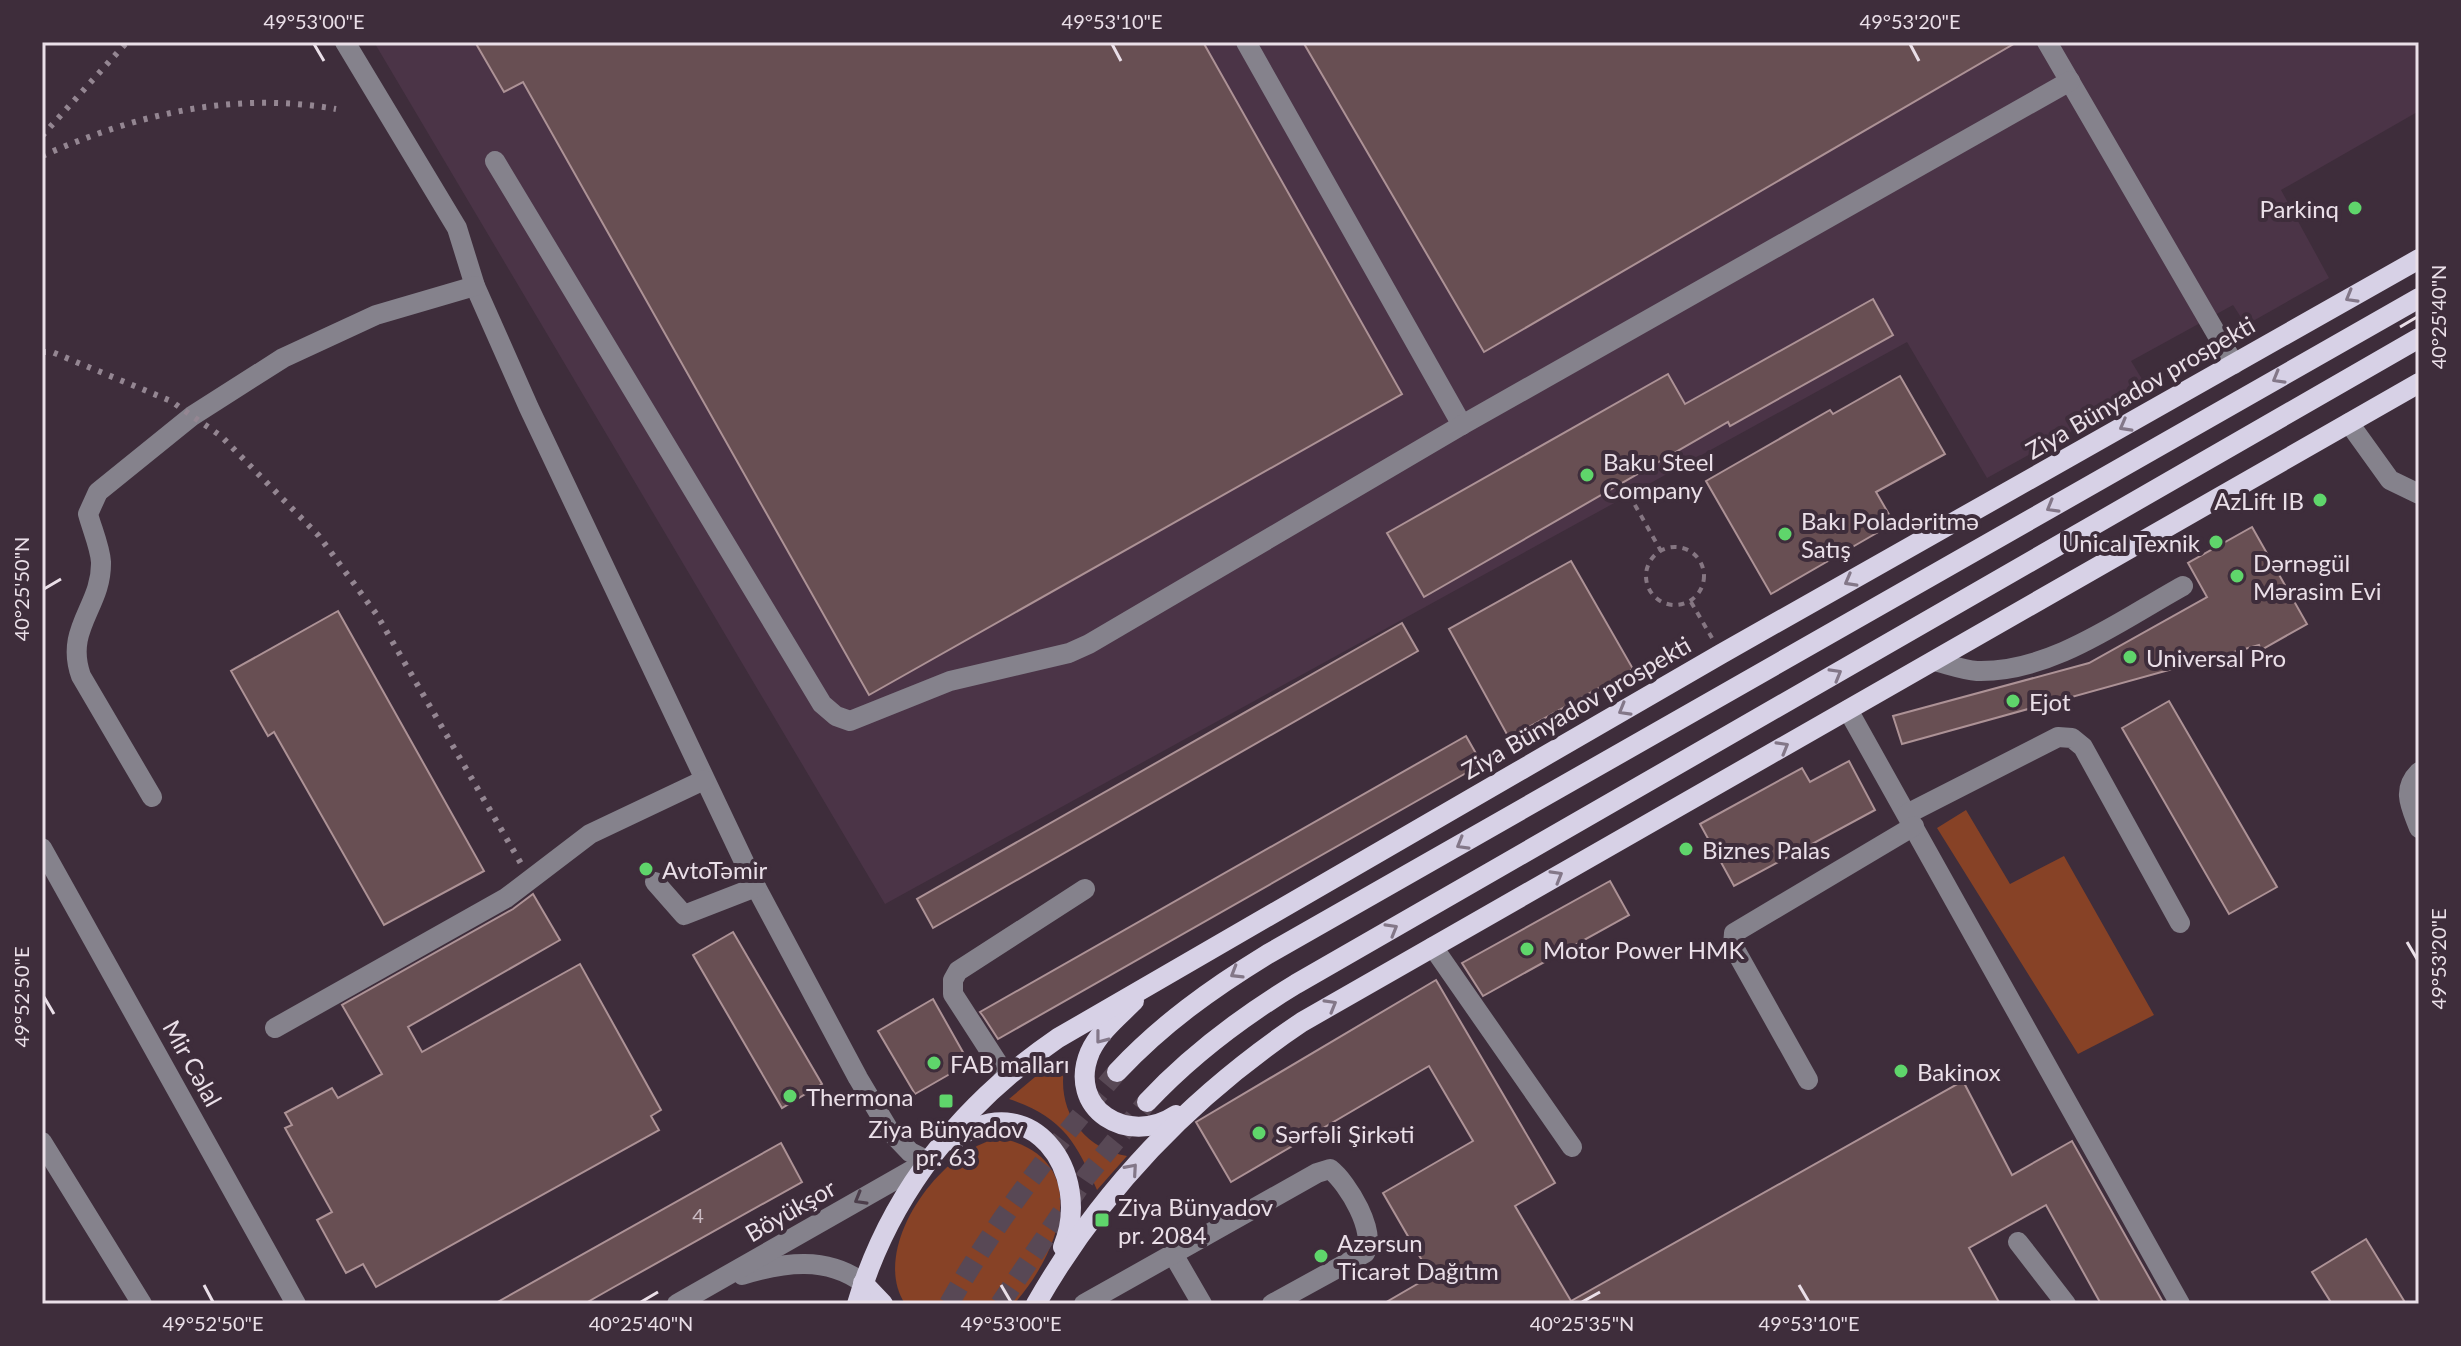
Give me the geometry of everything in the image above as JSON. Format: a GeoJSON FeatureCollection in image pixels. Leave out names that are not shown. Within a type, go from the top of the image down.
{"type":"FeatureCollection","features":[{"type":"Feature","properties":{"kind":"main road","name":"Ziya Bünyadov prospekti"},"geometry":{"type":"LineString","coordinates":[[857,1304],[888,1225],[928,1161],[1006,1076],[1058,1038],[1153,980],[1721,654],[2419,259]]}},
{"type":"Feature","properties":{"kind":"main road"},"geometry":{"type":"LineString","coordinates":[[1117,1072],[1170,1020],[1206,992],[1268,954],[2419,298]]}},
{"type":"Feature","properties":{"kind":"main road"},"geometry":{"type":"LineString","coordinates":[[1147,1102],[1198,1050],[1233,1023],[1296,984],[2419,338]]}},
{"type":"Feature","properties":{"kind":"main road"},"geometry":{"type":"LineString","coordinates":[[1153,980],[1098,1038],[1086,1068],[1087,1093],[1107,1117],[1133,1129],[1164,1122],[1302,1022],[2419,383]]}},
{"type":"Feature","properties":{"kind":"main road"},"geometry":{"type":"LineString","coordinates":[[1038,1303],[1087,1222],[1194,1103]]}},
{"type":"Feature","properties":{"kind":"main road"},"geometry":{"type":"LineString","coordinates":[[928,1161],[961,1135],[978,1126],[995,1123],[1022,1126],[1047,1143],[1064,1169],[1073,1203],[1065,1242],[1038,1303]]}},
{"type":"Feature","properties":{"kind":"main road"},"geometry":{"type":"LineString","coordinates":[[863,1283],[883,1304]]}},
{"type":"Feature","properties":{"kind":"street"},"geometry":{"type":"LineString","coordinates":[[345,42],[457,228],[475,286],[756,887],[889,1130],[910,1152],[928,1161]]}},
{"type":"Feature","properties":{"kind":"street"},"geometry":{"type":"LineString","coordinates":[[1246,42],[1462,425]]}},
{"type":"Feature","properties":{"kind":"street"},"geometry":{"type":"LineString","coordinates":[[2047,42],[2234,364]]}},
{"type":"Feature","properties":{"kind":"street"},"geometry":{"type":"LineString","coordinates":[[495,161],[822,704],[836,716],[850,721],[950,681],[1079,648],[1462,425],[2070,81]]}},
{"type":"Feature","properties":{"kind":"street"},"geometry":{"type":"LineString","coordinates":[[152,797],[81,676],[74,656],[76,634],[99,578],[101,560],[88,514],[98,492],[192,416],[283,358],[376,315],[475,286]]}},
{"type":"Feature","properties":{"kind":"street"},"geometry":{"type":"LineString","coordinates":[[2349,423],[2390,480],[2419,494]]}},
{"type":"Feature","properties":{"kind":"street"},"geometry":{"type":"LineString","coordinates":[[1934,661],[1975,671],[2022,666],[2068,649],[2183,586]]}},
{"type":"Feature","properties":{"kind":"street"},"geometry":{"type":"LineString","coordinates":[[1848,710],[2180,1304]]}},
{"type":"Feature","properties":{"kind":"street"},"geometry":{"type":"LineString","coordinates":[[1808,1080],[1733,946],[1734,933],[1911,820],[2058,737],[2072,738],[2083,747],[2180,923]]}},
{"type":"Feature","properties":{"kind":"street"},"geometry":{"type":"LineString","coordinates":[[2419,772],[2410,781],[2408,799],[2419,828]]}},
{"type":"Feature","properties":{"kind":"street"},"geometry":{"type":"LineString","coordinates":[[275,1028],[506,898],[590,834],[704,780]]}},
{"type":"Feature","properties":{"kind":"street","name":"Mir Cəlal"},"geometry":{"type":"LineString","coordinates":[[42,848],[296,1304]]}},
{"type":"Feature","properties":{"kind":"street"},"geometry":{"type":"LineString","coordinates":[[655,882],[684,915],[756,887]]}},
{"type":"Feature","properties":{"kind":"street"},"geometry":{"type":"LineString","coordinates":[[1006,1076],[953,994],[953,980],[958,971],[1085,889]]}},
{"type":"Feature","properties":{"kind":"street"},"geometry":{"type":"LineString","coordinates":[[1433,947],[1572,1147]]}},
{"type":"Feature","properties":{"kind":"street"},"geometry":{"type":"LineString","coordinates":[[42,1142],[142,1304]]}},
{"type":"Feature","properties":{"kind":"street","name":"Böyükşor"},"geometry":{"type":"LineString","coordinates":[[677,1304],[928,1161]]}},
{"type":"Feature","properties":{"kind":"street"},"geometry":{"type":"LineString","coordinates":[[1084,1304],[1317,1173],[1330,1169],[1340,1177],[1369,1231],[1371,1242],[1365,1253],[1272,1304]]}},
{"type":"Feature","properties":{"kind":"street"},"geometry":{"type":"LineString","coordinates":[[2018,1242],[2066,1304]]}},
{"type":"Feature","properties":{"kind":"street"},"geometry":{"type":"LineString","coordinates":[[1173,1254],[1202,1304]]}},
{"type":"Feature","properties":{"kind":"street"},"geometry":{"type":"LineString","coordinates":[[708,1286],[750,1272],[802,1263],[834,1266],[863,1283]]}},
{"type":"Feature","properties":{"kind":"path"},"geometry":{"type":"LineString","coordinates":[[1623,484],[1661,551]]}},
{"type":"Feature","properties":{"kind":"path"},"geometry":{"type":"LineString","coordinates":[[1683,548],[1699,559],[1705,577],[1703,587],[1691,602],[1672,606],[1654,598],[1649,590],[1646,571],[1661,551],[1683,548]]}},
{"type":"Feature","properties":{"kind":"path"},"geometry":{"type":"LineString","coordinates":[[1691,602],[1721,654]]}},
{"type":"Feature","properties":{"kind":"shaded area"},"geometry":{"type":"Polygon","coordinates":[[[374,42],[2419,42],[2419,111],[2281,190],[2329,278],[2246,325],[2233,305],[2131,361],[2148,389],[1987,478],[1907,342],[885,904],[374,42]]]}},
{"type":"Feature","properties":{"kind":"shaded area"},"geometry":{"type":"Polygon","coordinates":[[[1966,810],[2010,884],[2064,856],[2154,1015],[2078,1054],[1937,828],[1966,810]]]}},
{"type":"Feature","properties":{"kind":"shaded area"},"geometry":{"type":"Polygon","coordinates":[[[1066,1059],[1064,1092],[1074,1121],[1096,1144],[1127,1156],[1097,1190],[1065,1132],[1042,1114],[1009,1099],[1035,1077],[1066,1059]]]}},
{"type":"Feature","properties":{"kind":"shaded area"},"geometry":{"type":"Polygon","coordinates":[[[1001,1138],[1030,1149],[1049,1166],[1059,1186],[1060,1210],[1045,1259],[1014,1304],[905,1304],[896,1281],[896,1255],[917,1203],[935,1179],[956,1160],[978,1145],[1001,1138]]]}},
{"type":"Feature","properties":{"kind":"building"},"geometry":{"type":"Polygon","coordinates":[[[475,42],[1203,42],[1402,394],[869,695],[523,82],[504,92],[475,42]]]}},
{"type":"Feature","properties":{"kind":"building"},"geometry":{"type":"Polygon","coordinates":[[[1303,42],[2017,42],[1484,352],[1303,42]]]}},
{"type":"Feature","properties":{"kind":"building"},"geometry":{"type":"Polygon","coordinates":[[[1873,299],[1893,335],[1730,426],[1728,422],[1424,597],[1387,533],[1668,374],[1685,404],[1873,299]]]}},
{"type":"Feature","properties":{"kind":"building"},"geometry":{"type":"Polygon","coordinates":[[[1900,376],[1945,454],[1876,492],[1894,523],[1771,594],[1706,481],[1830,410],[1833,414],[1900,376]]]}},
{"type":"Feature","properties":{"kind":"building"},"geometry":{"type":"Polygon","coordinates":[[[2252,527],[2307,624],[2261,650],[2259,645],[1902,744],[1893,716],[2089,663],[2207,597],[2188,563],[2252,527]]]}},
{"type":"Feature","properties":{"kind":"building"},"geometry":{"type":"Polygon","coordinates":[[[1571,561],[1633,669],[1509,738],[1449,629],[1571,561]]]}},
{"type":"Feature","properties":{"kind":"building"},"geometry":{"type":"Polygon","coordinates":[[[338,611],[484,871],[384,925],[274,732],[268,736],[231,671],[338,611]]]}},
{"type":"Feature","properties":{"kind":"building"},"geometry":{"type":"Polygon","coordinates":[[[1402,623],[1418,651],[933,928],[917,899],[1402,623]]]}},
{"type":"Feature","properties":{"kind":"building"},"geometry":{"type":"Polygon","coordinates":[[[2169,701],[2277,887],[2229,914],[2122,728],[2169,701]]]}},
{"type":"Feature","properties":{"kind":"building"},"geometry":{"type":"Polygon","coordinates":[[[1466,736],[1482,764],[998,1039],[980,1012],[1466,736]]]}},
{"type":"Feature","properties":{"kind":"building"},"geometry":{"type":"Polygon","coordinates":[[[1849,761],[1875,810],[1734,886],[1700,824],[1802,768],[1810,782],[1849,761]]]}},
{"type":"Feature","properties":{"kind":"building","name":"Motor Power HMK"},"geometry":{"type":"Polygon","coordinates":[[[1610,881],[1629,915],[1483,996],[1462,963],[1610,881]]]}},
{"type":"Feature","properties":{"kind":"building"},"geometry":{"type":"Polygon","coordinates":[[[533,894],[560,940],[408,1027],[422,1052],[580,964],[661,1110],[651,1116],[659,1130],[376,1287],[363,1264],[346,1273],[317,1220],[332,1212],[285,1128],[292,1125],[285,1113],[332,1088],[338,1098],[382,1074],[342,1005],[513,909],[533,894]]]}},
{"type":"Feature","properties":{"kind":"building"},"geometry":{"type":"Polygon","coordinates":[[[733,932],[822,1084],[782,1108],[693,955],[733,932]]]}},
{"type":"Feature","properties":{"kind":"building"},"geometry":{"type":"Polygon","coordinates":[[[1436,980],[1555,1183],[1515,1206],[1571,1301],[1963,1081],[2012,1175],[2072,1141],[2164,1304],[2101,1304],[2046,1205],[1969,1248],[2000,1304],[1383,1304],[1431,1276],[1383,1193],[1473,1141],[1429,1066],[1231,1182],[1196,1122],[1436,980]]]}},
{"type":"Feature","properties":{"kind":"building"},"geometry":{"type":"Polygon","coordinates":[[[933,999],[969,1063],[915,1094],[878,1031],[933,999]]]}},
{"type":"Feature","properties":{"kind":"building"},"geometry":{"type":"Polygon","coordinates":[[[781,1143],[802,1182],[584,1304],[494,1304],[781,1143]]]}},
{"type":"Feature","properties":{"kind":"building"},"geometry":{"type":"Polygon","coordinates":[[[2366,1239],[2406,1304],[2332,1304],[2312,1272],[2366,1239]]]}},
{"type":"Feature","properties":{"kind":"tunnel"},"geometry":{"type":"LineString","coordinates":[[949,1304],[1027,1184],[1117,1072]]}},
{"type":"Feature","properties":{"kind":"tunnel"},"geometry":{"type":"LineString","coordinates":[[1000,1304],[1086,1177],[1147,1102]]}},
{"type":"Feature","properties":{"kind":"railway"},"geometry":{"type":"LineString","coordinates":[[42,136],[127,42]]}},
{"type":"Feature","properties":{"kind":"railway"},"geometry":{"type":"LineString","coordinates":[[42,156],[114,128],[186,110],[260,103],[336,109]]}},
{"type":"Feature","properties":{"kind":"railway"},"geometry":{"type":"LineString","coordinates":[[42,352],[52,352],[171,401],[221,436],[319,536],[377,615],[523,867]]}},
{"type":"Feature","properties":{"kind":"place","name":"Parkinq"},"geometry":{"type":"Point","coordinates":[2355,208]}},
{"type":"Feature","properties":{"kind":"place","name":"Baku Steel Company"},"geometry":{"type":"Point","coordinates":[1587,475]}},
{"type":"Feature","properties":{"kind":"place","name":"AzLift IB"},"geometry":{"type":"Point","coordinates":[2320,500]}},
{"type":"Feature","properties":{"kind":"place","name":"Bakı Poladəritmə Satış"},"geometry":{"type":"Point","coordinates":[1785,534]}},
{"type":"Feature","properties":{"kind":"place","name":"Unical Texnik"},"geometry":{"type":"Point","coordinates":[2216,542]}},
{"type":"Feature","properties":{"kind":"place","name":"Dərnəgül Mərasim Evi"},"geometry":{"type":"Point","coordinates":[2237,576]}},
{"type":"Feature","properties":{"kind":"place","name":"Universal Pro"},"geometry":{"type":"Point","coordinates":[2130,657]}},
{"type":"Feature","properties":{"kind":"place","name":"Ejot"},"geometry":{"type":"Point","coordinates":[2013,701]}},
{"type":"Feature","properties":{"kind":"place","name":"Biznes Palas"},"geometry":{"type":"Point","coordinates":[1686,849]}},
{"type":"Feature","properties":{"kind":"place","name":"AvtoTəmir"},"geometry":{"type":"Point","coordinates":[646,869]}},
{"type":"Feature","properties":{"kind":"place","name":"Motor Power HMK"},"geometry":{"type":"Point","coordinates":[1527,949]}},
{"type":"Feature","properties":{"kind":"place","name":"FAB malları"},"geometry":{"type":"Point","coordinates":[934,1063]}},
{"type":"Feature","properties":{"kind":"place","name":"Bakinox"},"geometry":{"type":"Point","coordinates":[1901,1071]}},
{"type":"Feature","properties":{"kind":"place","name":"Thermona"},"geometry":{"type":"Point","coordinates":[790,1096]}},
{"type":"Feature","properties":{"kind":"place","name":"Ziya Bünyadov pr. 63"},"geometry":{"type":"Point","coordinates":[946,1101]}},
{"type":"Feature","properties":{"kind":"place","name":"Sərfəli Şirkəti"},"geometry":{"type":"Point","coordinates":[1259,1133]}},
{"type":"Feature","properties":{"kind":"place","name":"Ziya Bünyadov pr. 2084"},"geometry":{"type":"Point","coordinates":[1102,1220]}},
{"type":"Feature","properties":{"kind":"place","name":"Azərsun Ticarət Dağıtım"},"geometry":{"type":"Point","coordinates":[1321,1256]}}]}
